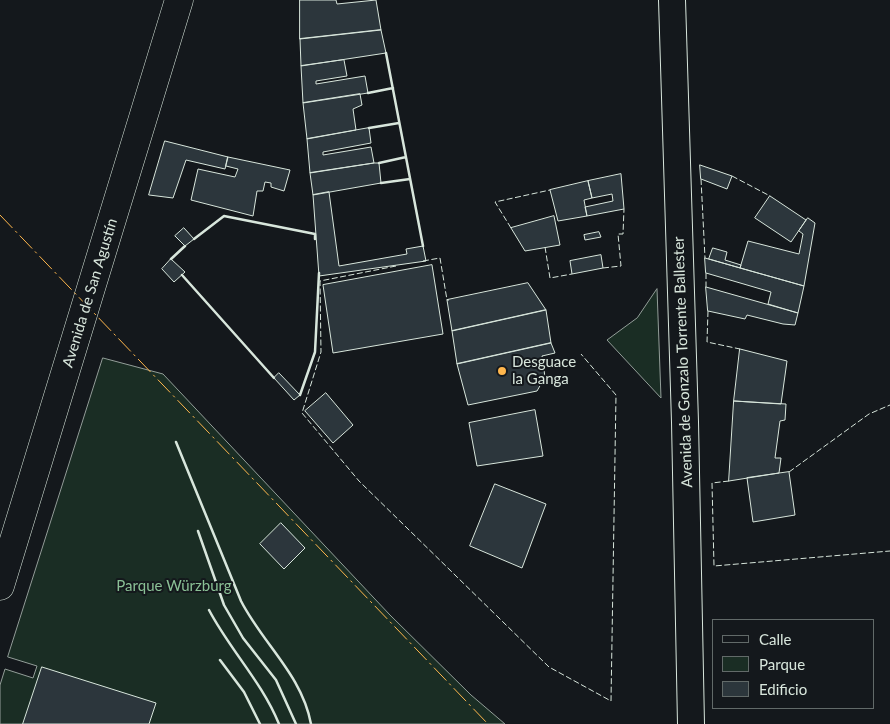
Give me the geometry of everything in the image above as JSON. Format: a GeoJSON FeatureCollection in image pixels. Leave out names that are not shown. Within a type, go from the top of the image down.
{"type":"FeatureCollection","features":[{"type":"Feature","properties":{"kind":"highway","name":"Avenida de San Agustín"},"geometry":{"type":"LineString","coordinates":[[0,586],[180,0]]}},
{"type":"Feature","properties":{"kind":"main road","name":"Avenida de Gonzalo Torrente Ballester"},"geometry":{"type":"LineString","coordinates":[[672,0],[685,422],[691,724]]}},
{"type":"Feature","properties":{"kind":"green space"},"geometry":{"type":"Polygon","coordinates":[[[657,289],[661,398],[607,340],[637,318],[657,289]]]}},
{"type":"Feature","properties":{"kind":"green space","name":"Parque Würzburg"},"geometry":{"type":"Polygon","coordinates":[[[103,358],[163,374],[390,615],[471,695],[505,724],[0,724],[0,685],[5,669],[33,678],[37,666],[8,657],[103,358]]]}},
{"type":"Feature","properties":{"kind":"building"},"geometry":{"type":"Polygon","coordinates":[[[300,0],[336,0],[337,4],[376,0],[381,30],[300,39],[300,0]]]}},
{"type":"Feature","properties":{"kind":"building"},"geometry":{"type":"Polygon","coordinates":[[[381,30],[386,53],[301,66],[300,39],[381,30]]]}},
{"type":"Feature","properties":{"kind":"building"},"geometry":{"type":"Polygon","coordinates":[[[344,60],[347,76],[316,81],[316,84],[365,76],[368,93],[303,103],[301,66],[344,60]]]}},
{"type":"Feature","properties":{"kind":"building"},"geometry":{"type":"Polygon","coordinates":[[[360,94],[362,105],[353,109],[356,130],[307,139],[303,103],[360,94]]]}},
{"type":"Feature","properties":{"kind":"building"},"geometry":{"type":"Polygon","coordinates":[[[369,128],[371,143],[323,152],[323,155],[371,147],[374,163],[310,173],[307,139],[369,128]]]}},
{"type":"Feature","properties":{"kind":"building"},"geometry":{"type":"Polygon","coordinates":[[[165,141],[228,157],[225,169],[186,160],[173,198],[149,195],[165,141]]]}},
{"type":"Feature","properties":{"kind":"building"},"geometry":{"type":"Polygon","coordinates":[[[228,157],[290,170],[284,191],[271,187],[271,183],[265,182],[263,191],[257,191],[253,216],[191,200],[198,169],[235,177],[238,169],[226,166],[228,157]]]}},
{"type":"Feature","properties":{"kind":"building"},"geometry":{"type":"Polygon","coordinates":[[[379,163],[381,183],[313,195],[310,173],[379,163]]]}},
{"type":"Feature","properties":{"kind":"building"},"geometry":{"type":"Polygon","coordinates":[[[700,165],[732,176],[727,189],[701,179],[700,165]]]}},
{"type":"Feature","properties":{"kind":"building"},"geometry":{"type":"Polygon","coordinates":[[[621,174],[624,209],[587,216],[585,207],[613,201],[612,194],[592,198],[588,181],[621,174]]]}},
{"type":"Feature","properties":{"kind":"building"},"geometry":{"type":"Polygon","coordinates":[[[588,181],[592,198],[584,200],[587,216],[558,221],[550,190],[588,181]]]}},
{"type":"Feature","properties":{"kind":"building"},"geometry":{"type":"Polygon","coordinates":[[[329,192],[339,266],[407,254],[406,249],[423,246],[426,261],[319,276],[313,195],[329,192]]]}},
{"type":"Feature","properties":{"kind":"building"},"geometry":{"type":"Polygon","coordinates":[[[770,196],[806,220],[791,242],[755,218],[770,196]]]}},
{"type":"Feature","properties":{"kind":"building"},"geometry":{"type":"Polygon","coordinates":[[[554,216],[560,245],[525,251],[511,228],[554,216]]]}},
{"type":"Feature","properties":{"kind":"building"},"geometry":{"type":"Polygon","coordinates":[[[808,218],[815,223],[804,286],[740,268],[748,241],[799,254],[803,234],[799,231],[808,218]]]}},
{"type":"Feature","properties":{"kind":"building"},"geometry":{"type":"Polygon","coordinates":[[[184,228],[194,239],[185,246],[175,236],[184,228]]]}},
{"type":"Feature","properties":{"kind":"building"},"geometry":{"type":"Polygon","coordinates":[[[599,232],[601,237],[585,240],[584,235],[599,232]]]}},
{"type":"Feature","properties":{"kind":"building"},"geometry":{"type":"Polygon","coordinates":[[[713,248],[727,252],[725,260],[741,265],[740,268],[709,259],[713,248]]]}},
{"type":"Feature","properties":{"kind":"building"},"geometry":{"type":"Polygon","coordinates":[[[601,255],[603,268],[572,274],[570,261],[601,255]]]}},
{"type":"Feature","properties":{"kind":"building"},"geometry":{"type":"Polygon","coordinates":[[[705,258],[804,286],[798,313],[768,304],[771,292],[706,273],[705,258]]]}},
{"type":"Feature","properties":{"kind":"building"},"geometry":{"type":"Polygon","coordinates":[[[171,259],[185,272],[174,282],[162,269],[171,259]]]}},
{"type":"Feature","properties":{"kind":"building"},"geometry":{"type":"Polygon","coordinates":[[[432,265],[443,334],[333,353],[323,285],[432,265]]]}},
{"type":"Feature","properties":{"kind":"building"},"geometry":{"type":"Polygon","coordinates":[[[528,283],[546,310],[452,331],[447,300],[528,283]]]}},
{"type":"Feature","properties":{"kind":"building"},"geometry":{"type":"Polygon","coordinates":[[[706,287],[798,313],[795,325],[747,315],[745,319],[708,311],[706,287]]]}},
{"type":"Feature","properties":{"kind":"building"},"geometry":{"type":"Polygon","coordinates":[[[546,310],[551,343],[457,364],[452,331],[546,310]]]}},
{"type":"Feature","properties":{"kind":"building","name":"Desguace la Ganga"},"geometry":{"type":"Polygon","coordinates":[[[551,343],[555,353],[542,356],[545,377],[537,391],[468,405],[457,364],[551,343]]]}},
{"type":"Feature","properties":{"kind":"building"},"geometry":{"type":"Polygon","coordinates":[[[740,349],[787,361],[781,404],[734,401],[740,349]]]}},
{"type":"Feature","properties":{"kind":"building"},"geometry":{"type":"Polygon","coordinates":[[[279,373],[300,395],[294,400],[274,378],[279,373]]]}},
{"type":"Feature","properties":{"kind":"building"},"geometry":{"type":"Polygon","coordinates":[[[326,393],[353,425],[333,443],[305,411],[326,393]]]}},
{"type":"Feature","properties":{"kind":"building"},"geometry":{"type":"Polygon","coordinates":[[[734,401],[786,404],[785,420],[780,421],[775,458],[781,458],[779,473],[729,481],[734,401]]]}},
{"type":"Feature","properties":{"kind":"building"},"geometry":{"type":"Polygon","coordinates":[[[535,410],[543,456],[477,466],[469,423],[535,410]]]}},
{"type":"Feature","properties":{"kind":"building"},"geometry":{"type":"Polygon","coordinates":[[[789,472],[795,515],[753,522],[747,478],[789,472]]]}},
{"type":"Feature","properties":{"kind":"building"},"geometry":{"type":"Polygon","coordinates":[[[495,484],[546,504],[522,568],[470,546],[495,484]]]}},
{"type":"Feature","properties":{"kind":"building"},"geometry":{"type":"Polygon","coordinates":[[[281,523],[305,548],[284,569],[260,544],[281,523]]]}},
{"type":"Feature","properties":{"kind":"building"},"geometry":{"type":"Polygon","coordinates":[[[42,667],[156,703],[149,724],[23,724],[42,667]]]}},
{"type":"Feature","properties":{"kind":"fence"},"geometry":{"type":"LineString","coordinates":[[732,176],[770,196]]}},
{"type":"Feature","properties":{"kind":"fence"},"geometry":{"type":"LineString","coordinates":[[701,179],[705,258]]}},
{"type":"Feature","properties":{"kind":"fence"},"geometry":{"type":"LineString","coordinates":[[511,228],[495,202],[550,190]]}},
{"type":"Feature","properties":{"kind":"fence"},"geometry":{"type":"LineString","coordinates":[[603,268],[621,266],[618,234],[623,234],[624,209]]}},
{"type":"Feature","properties":{"kind":"fence"},"geometry":{"type":"LineString","coordinates":[[545,247],[550,278],[572,274]]}},
{"type":"Feature","properties":{"kind":"fence"},"geometry":{"type":"LineString","coordinates":[[423,261],[440,258],[447,300],[449,300]]}},
{"type":"Feature","properties":{"kind":"fence"},"geometry":{"type":"LineString","coordinates":[[396,266],[320,281],[321,352],[302,413],[359,481],[549,667],[611,701],[616,395],[581,354]]}},
{"type":"Feature","properties":{"kind":"fence"},"geometry":{"type":"LineString","coordinates":[[706,273],[706,287]]}},
{"type":"Feature","properties":{"kind":"fence"},"geometry":{"type":"LineString","coordinates":[[708,311],[707,342],[740,349]]}},
{"type":"Feature","properties":{"kind":"fence"},"geometry":{"type":"LineString","coordinates":[[789,472],[869,414],[890,405]]}},
{"type":"Feature","properties":{"kind":"fence"},"geometry":{"type":"LineString","coordinates":[[729,481],[712,483],[714,566],[890,551]]}},
{"type":"Feature","properties":{"kind":"wall"},"geometry":{"type":"LineString","coordinates":[[386,53],[423,246]]}},
{"type":"Feature","properties":{"kind":"wall"},"geometry":{"type":"LineString","coordinates":[[368,93],[393,88]]}},
{"type":"Feature","properties":{"kind":"wall"},"geometry":{"type":"LineString","coordinates":[[369,128],[399,123]]}},
{"type":"Feature","properties":{"kind":"wall"},"geometry":{"type":"LineString","coordinates":[[379,163],[406,157]]}},
{"type":"Feature","properties":{"kind":"wall"},"geometry":{"type":"LineString","coordinates":[[381,183],[410,179]]}},
{"type":"Feature","properties":{"kind":"wall"},"geometry":{"type":"LineString","coordinates":[[194,239],[224,216],[315,234],[315,239]]}},
{"type":"Feature","properties":{"kind":"wall"},"geometry":{"type":"LineString","coordinates":[[171,259],[185,246]]}},
{"type":"Feature","properties":{"kind":"wall"},"geometry":{"type":"LineString","coordinates":[[300,395],[315,352],[319,273]]}},
{"type":"Feature","properties":{"kind":"wall"},"geometry":{"type":"LineString","coordinates":[[182,275],[274,378]]}},
{"type":"Feature","properties":{"kind":"wall"},"geometry":{"type":"LineString","coordinates":[[176,442],[241,601],[250,617],[291,675],[306,706],[311,724]]}},
{"type":"Feature","properties":{"kind":"wall"},"geometry":{"type":"LineString","coordinates":[[198,531],[224,605],[243,638],[276,680],[296,724]]}},
{"type":"Feature","properties":{"kind":"wall"},"geometry":{"type":"LineString","coordinates":[[209,610],[226,639],[264,694],[279,724]]}},
{"type":"Feature","properties":{"kind":"wall"},"geometry":{"type":"LineString","coordinates":[[220,660],[244,692],[260,724]]}},
{"type":"Feature","properties":{"kind":"power"},"geometry":{"type":"LineString","coordinates":[[0,215],[488,724]]}},
{"type":"Feature","properties":{"kind":"place","name":"Desguace la Ganga"},"geometry":{"type":"Point","coordinates":[502,371]}}]}
